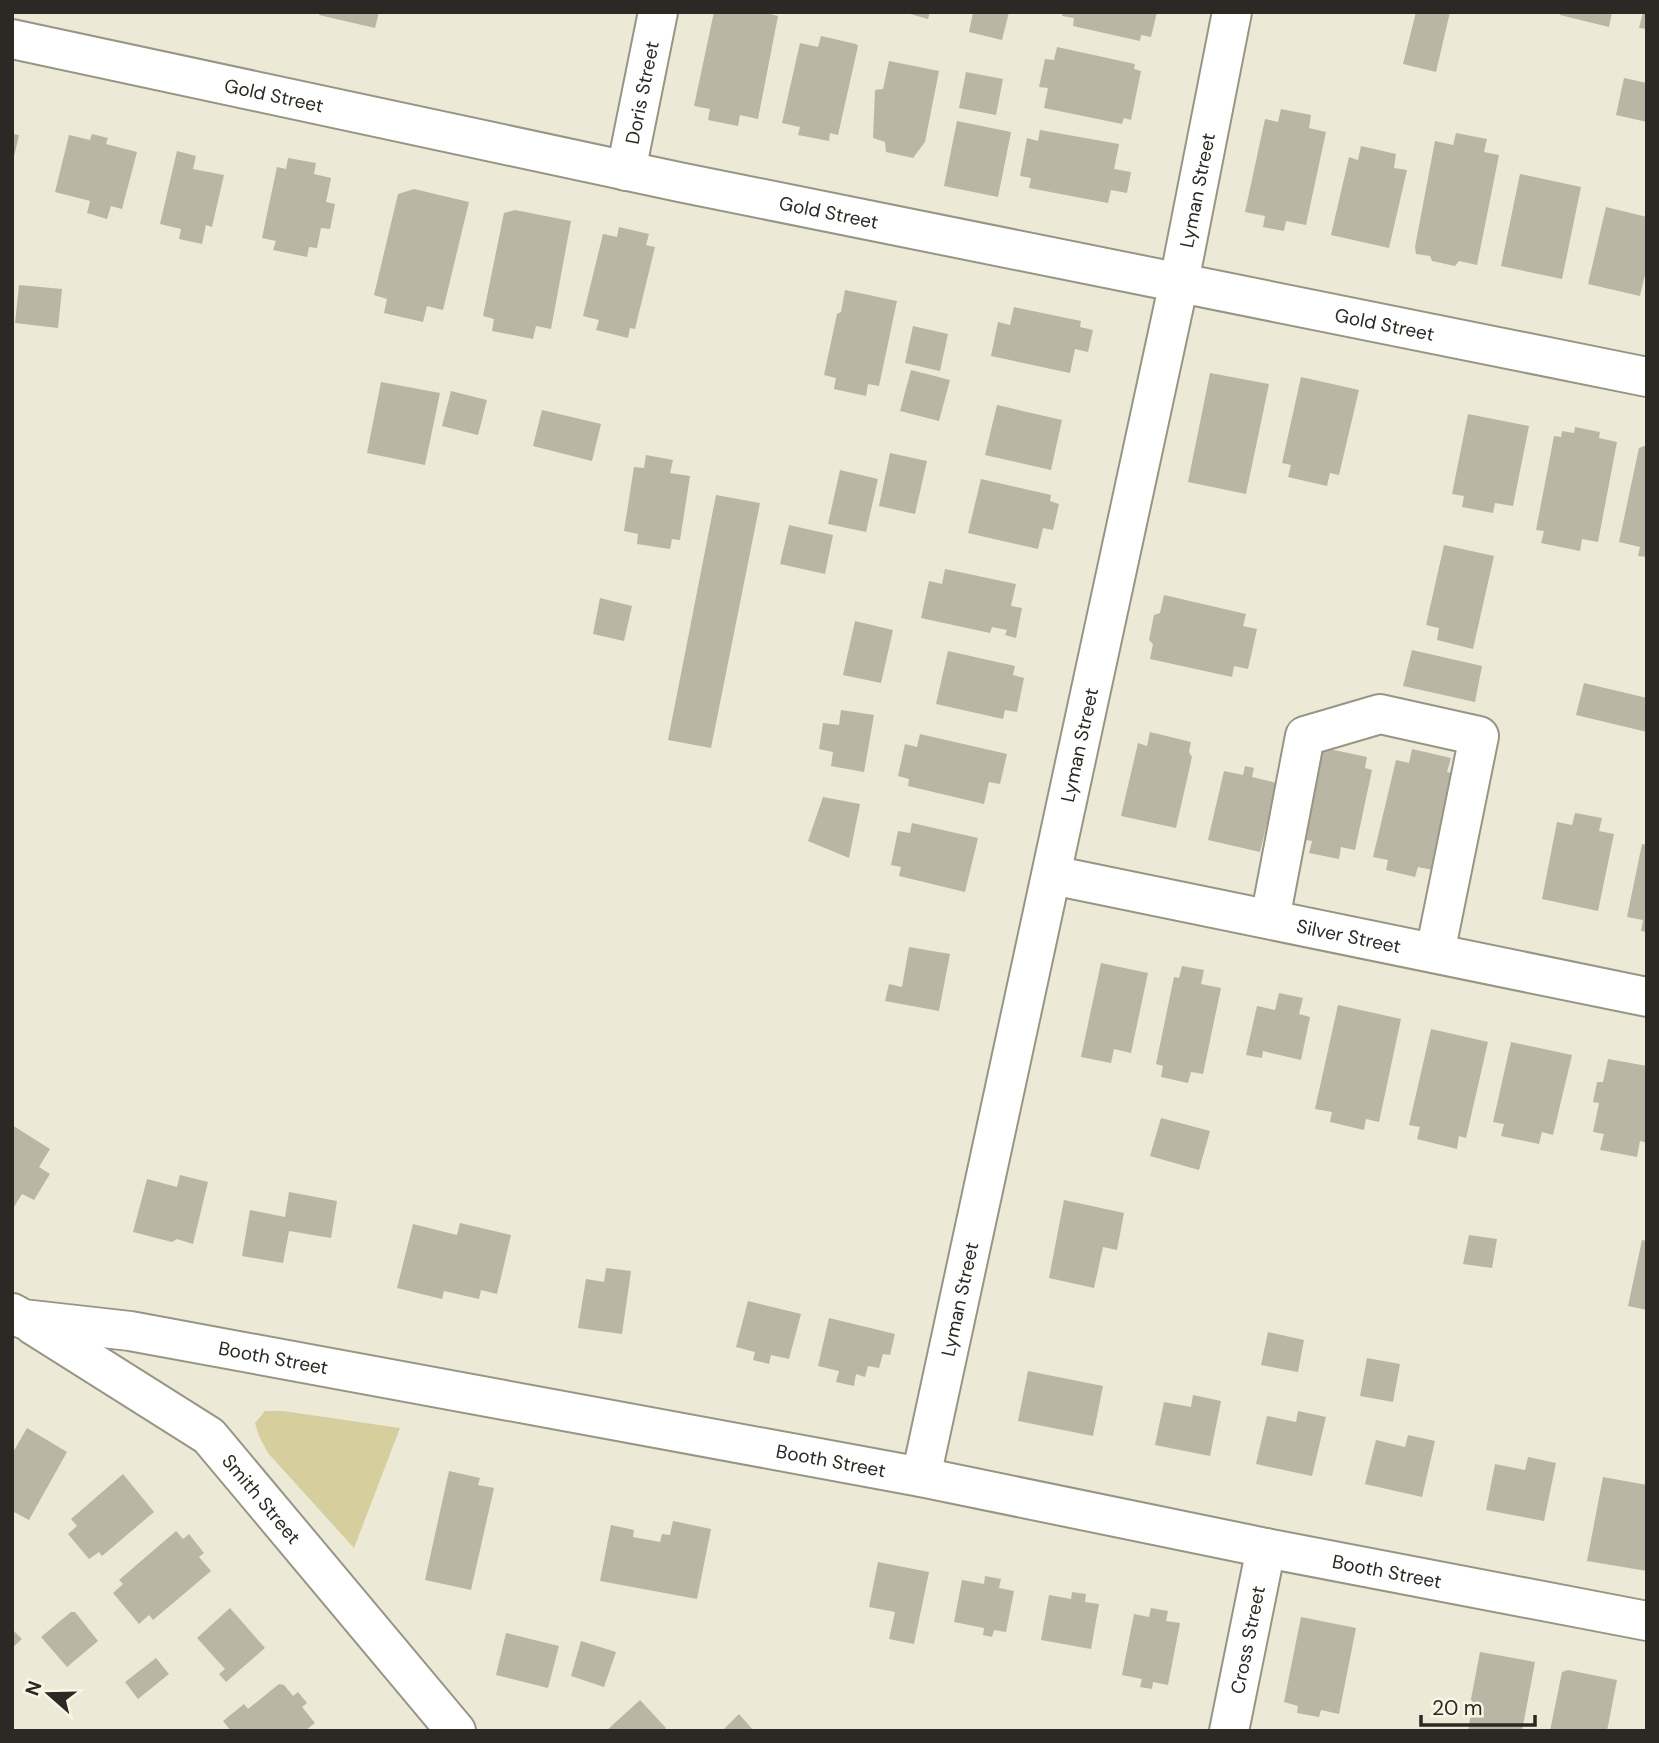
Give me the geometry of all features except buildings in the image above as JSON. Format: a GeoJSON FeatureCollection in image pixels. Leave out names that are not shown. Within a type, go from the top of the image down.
{"type":"FeatureCollection","features":[{"type":"Feature","properties":{"kind":"street","name":"Doris Street"},"geometry":{"type":"LineString","coordinates":[[626,170],[658,12]]}},
{"type":"Feature","properties":{"kind":"street","name":"Lyman Street"},"geometry":{"type":"LineString","coordinates":[[921,1477],[1179,282],[1232,12]]}},
{"type":"Feature","properties":{"kind":"street","name":"Gold Street"},"geometry":{"type":"LineString","coordinates":[[12,39],[626,170],[1647,377]]}},
{"type":"Feature","properties":{"kind":"street"},"geometry":{"type":"LineString","coordinates":[[1270,919],[1306,736],[1380,714],[1479,736],[1435,953]]}},
{"type":"Feature","properties":{"kind":"street","name":"Silver Street"},"geometry":{"type":"LineString","coordinates":[[1052,875],[1647,997]]}},
{"type":"Feature","properties":{"kind":"street","name":"Booth Street"},"geometry":{"type":"LineString","coordinates":[[16,1324],[130,1331],[921,1477],[1266,1548],[1647,1621]]}},
{"type":"Feature","properties":{"kind":"street","name":"Smith Street"},"geometry":{"type":"LineString","coordinates":[[16,1324],[209,1436],[456,1731]]}},
{"type":"Feature","properties":{"kind":"street","name":"Cross Street"},"geometry":{"type":"LineString","coordinates":[[1229,1731],[1266,1548]]}},
{"type":"Feature","properties":{"kind":"shaded area"},"geometry":{"type":"Polygon","coordinates":[[[265,1411],[283,1411],[400,1428],[354,1548],[268,1453],[255,1423],[265,1411]]]}}]}
